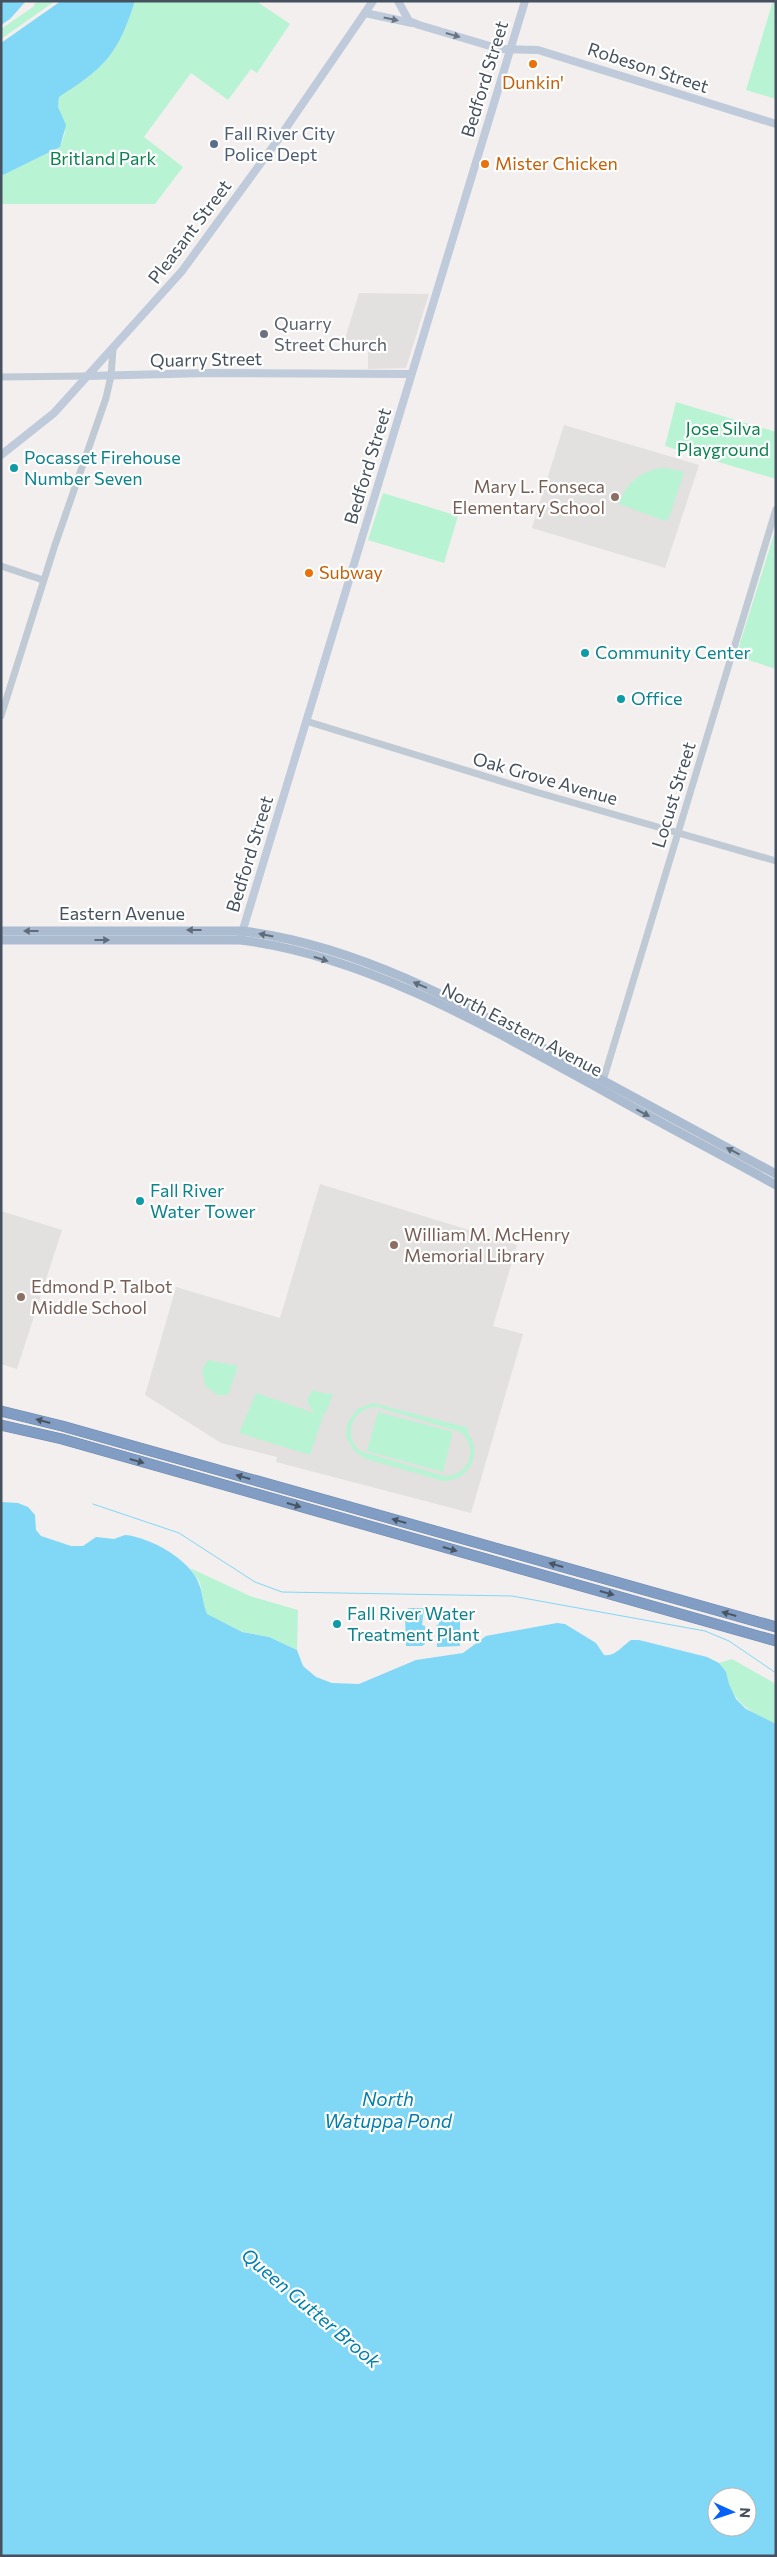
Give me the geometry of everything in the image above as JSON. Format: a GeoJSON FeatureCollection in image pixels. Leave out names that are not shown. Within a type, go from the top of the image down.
{"type":"FeatureCollection","features":[{"type":"Feature","properties":{"kind":"highway"},"geometry":{"type":"LineString","coordinates":[[1,1411],[776,1627]]}},
{"type":"Feature","properties":{"kind":"highway"},"geometry":{"type":"LineString","coordinates":[[1,1425],[85,1446],[776,1641]]}},
{"type":"Feature","properties":{"kind":"main road","name":"Pleasant Street"},"geometry":{"type":"LineString","coordinates":[[1,455],[52,416],[182,271],[276,142],[373,1]]}},
{"type":"Feature","properties":{"kind":"main road"},"geometry":{"type":"LineString","coordinates":[[398,1],[409,21],[416,24]]}},
{"type":"Feature","properties":{"kind":"main road","name":"Bedford Street"},"geometry":{"type":"LineString","coordinates":[[241,936],[525,1]]}},
{"type":"Feature","properties":{"kind":"main road","name":"Robeson Street"},"geometry":{"type":"LineString","coordinates":[[365,13],[416,24],[500,49],[538,50],[776,124]]}},
{"type":"Feature","properties":{"kind":"main road"},"geometry":{"type":"LineString","coordinates":[[490,46],[503,43],[515,35],[524,43],[538,50]]}},
{"type":"Feature","properties":{"kind":"main road"},"geometry":{"type":"LineString","coordinates":[[490,46],[501,55],[505,64]]}},
{"type":"Feature","properties":{"kind":"main road","name":"Quarry Street"},"geometry":{"type":"LineString","coordinates":[[87,376],[209,373],[412,374]]}},
{"type":"Feature","properties":{"kind":"main road","name":"Eastern Avenue"},"geometry":{"type":"LineString","coordinates":[[1,931],[241,936]]}},
{"type":"Feature","properties":{"kind":"main road","name":"Eastern Avenue"},"geometry":{"type":"LineString","coordinates":[[1,940],[241,936]]}},
{"type":"Feature","properties":{"kind":"main road","name":"North Eastern Avenue"},"geometry":{"type":"LineString","coordinates":[[241,936],[306,954],[410,991],[473,1020],[776,1174]]}},
{"type":"Feature","properties":{"kind":"main road","name":"North Eastern Avenue"},"geometry":{"type":"LineString","coordinates":[[602,1085],[776,1185]]}},
{"type":"Feature","properties":{"kind":"street"},"geometry":{"type":"LineString","coordinates":[[1,716],[43,580],[111,376],[113,350]]}},
{"type":"Feature","properties":{"kind":"street","name":"Quarry Street"},"geometry":{"type":"LineString","coordinates":[[1,377],[87,376]]}},
{"type":"Feature","properties":{"kind":"street","name":"Locust Street"},"geometry":{"type":"LineString","coordinates":[[602,1085],[776,509]]}},
{"type":"Feature","properties":{"kind":"street"},"geometry":{"type":"LineString","coordinates":[[1,566],[43,580]]}},
{"type":"Feature","properties":{"kind":"street","name":"Oak Grove Avenue"},"geometry":{"type":"LineString","coordinates":[[306,721],[678,834],[776,861]]}},
{"type":"Feature","properties":{"kind":"shaded area"},"geometry":{"type":"Polygon","coordinates":[[[359,293],[429,294],[406,368],[368,369],[368,346],[343,345],[359,293]]]}},
{"type":"Feature","properties":{"kind":"shaded area","name":"Mary L. Fonseca Elementary School"},"geometry":{"type":"Polygon","coordinates":[[[564,425],[699,465],[665,568],[532,528],[564,425]]]}},
{"type":"Feature","properties":{"kind":"shaded area"},"geometry":{"type":"Polygon","coordinates":[[[320,1184],[517,1245],[493,1326],[523,1334],[471,1513],[276,1462],[277,1457],[221,1443],[145,1395],[176,1287],[280,1318],[320,1184]]]}},
{"type":"Feature","properties":{"kind":"shaded area","name":"Edmond P. Talbot Middle School"},"geometry":{"type":"Polygon","coordinates":[[[1,1211],[62,1230],[17,1369],[1,1364],[1,1211]]]}},
{"type":"Feature","properties":{"kind":"green space"},"geometry":{"type":"Polygon","coordinates":[[[36,1],[55,1],[1,39],[1,29],[33,7],[36,1]]]}},
{"type":"Feature","properties":{"kind":"green space","name":"Britland Park"},"geometry":{"type":"Polygon","coordinates":[[[135,1],[256,1],[290,24],[257,73],[251,69],[228,100],[191,73],[144,137],[183,167],[155,204],[1,204],[1,176],[60,147],[65,133],[58,107],[59,97],[88,77],[108,58],[123,34],[135,1]]]}},
{"type":"Feature","properties":{"kind":"green space"},"geometry":{"type":"Polygon","coordinates":[[[773,1],[776,1],[776,99],[746,90],[773,1]]]}},
{"type":"Feature","properties":{"kind":"green space","name":"Jose Silva Playground"},"geometry":{"type":"Polygon","coordinates":[[[676,402],[776,432],[776,479],[665,446],[676,402]]]}},
{"type":"Feature","properties":{"kind":"green space"},"geometry":{"type":"Polygon","coordinates":[[[666,468],[684,472],[669,518],[665,521],[619,504],[626,489],[636,478],[650,471],[666,468]]]}},
{"type":"Feature","properties":{"kind":"green space"},"geometry":{"type":"Polygon","coordinates":[[[383,493],[458,516],[444,563],[368,540],[383,493]]]}},
{"type":"Feature","properties":{"kind":"green space"},"geometry":{"type":"Polygon","coordinates":[[[776,528],[776,669],[736,656],[776,528]]]}},
{"type":"Feature","properties":{"kind":"green space"},"geometry":{"type":"Polygon","coordinates":[[[208,1360],[238,1366],[228,1395],[217,1395],[205,1385],[202,1370],[208,1360]]]}},
{"type":"Feature","properties":{"kind":"green space"},"geometry":{"type":"Polygon","coordinates":[[[312,1390],[333,1395],[325,1414],[320,1415],[323,1416],[310,1455],[239,1433],[256,1393],[314,1413],[307,1401],[312,1390]]]}},
{"type":"Feature","properties":{"kind":"green space"},"geometry":{"type":"Polygon","coordinates":[[[373,1403],[469,1428],[467,1432],[474,1448],[472,1464],[461,1476],[443,1481],[366,1459],[355,1452],[346,1437],[347,1424],[357,1409],[373,1403]],[[377,1407],[368,1408],[361,1412],[352,1423],[351,1430],[355,1445],[360,1451],[444,1476],[460,1472],[469,1460],[469,1446],[461,1432],[377,1407]]]}},
{"type":"Feature","properties":{"kind":"green space"},"geometry":{"type":"Polygon","coordinates":[[[378,1412],[453,1432],[443,1472],[367,1451],[378,1412]]]}},
{"type":"Feature","properties":{"kind":"green space"},"geometry":{"type":"Polygon","coordinates":[[[190,1568],[250,1596],[298,1610],[297,1650],[269,1637],[242,1632],[206,1614],[200,1583],[190,1568]]]}},
{"type":"Feature","properties":{"kind":"green space"},"geometry":{"type":"Polygon","coordinates":[[[732,1659],[776,1684],[776,1724],[754,1713],[736,1698],[719,1663],[732,1659]]]}},
{"type":"Feature","properties":{"kind":"water"},"geometry":{"type":"Polygon","coordinates":[[[1,1],[26,1],[10,19],[1,25],[1,1]]]}},
{"type":"Feature","properties":{"kind":"water"},"geometry":{"type":"Polygon","coordinates":[[[61,1],[135,1],[123,34],[108,58],[88,77],[59,97],[58,107],[66,125],[60,147],[1,176],[1,43],[61,1]]]}},
{"type":"Feature","properties":{"kind":"water","name":"North Watuppa Pond"},"geometry":{"type":"Polygon","coordinates":[[[1,1502],[18,1503],[28,1507],[35,1515],[36,1530],[41,1536],[71,1546],[83,1546],[96,1537],[114,1539],[125,1535],[146,1540],[168,1551],[188,1566],[195,1575],[207,1614],[242,1632],[269,1637],[297,1650],[303,1666],[316,1677],[332,1683],[359,1684],[416,1660],[463,1653],[486,1636],[557,1623],[565,1624],[596,1643],[604,1655],[615,1653],[631,1640],[639,1640],[707,1657],[719,1663],[726,1672],[736,1699],[746,1709],[776,1724],[776,2556],[1,2556],[1,1502]]]}},
{"type":"Feature","properties":{"kind":"water"},"geometry":{"type":"Polygon","coordinates":[[[408,1608],[424,1608],[422,1625],[425,1626],[425,1644],[422,1646],[406,1646],[405,1615],[408,1608]]]}},
{"type":"Feature","properties":{"kind":"water"},"geometry":{"type":"Polygon","coordinates":[[[437,1609],[460,1609],[460,1646],[437,1647],[436,1626],[439,1624],[437,1609]]]}},
{"type":"Feature","properties":{"kind":"waterway"},"geometry":{"type":"LineString","coordinates":[[93,1504],[179,1533],[255,1582],[282,1592],[512,1596],[705,1631],[729,1641],[776,1673]]}},
{"type":"Feature","properties":{"kind":"place","name":"Dunkin'"},"geometry":{"type":"Point","coordinates":[533,64]}},
{"type":"Feature","properties":{"kind":"place","name":"Fall River City Police Dept"},"geometry":{"type":"Point","coordinates":[214,144]}},
{"type":"Feature","properties":{"kind":"place","name":"Mister Chicken"},"geometry":{"type":"Point","coordinates":[485,164]}},
{"type":"Feature","properties":{"kind":"place","name":"Quarry Street Church"},"geometry":{"type":"Point","coordinates":[264,334]}},
{"type":"Feature","properties":{"kind":"place","name":"Pocasset Firehouse Number Seven"},"geometry":{"type":"Point","coordinates":[14,468]}},
{"type":"Feature","properties":{"kind":"place","name":"Mary L. Fonseca Elementary School"},"geometry":{"type":"Point","coordinates":[615,497]}},
{"type":"Feature","properties":{"kind":"place","name":"Subway"},"geometry":{"type":"Point","coordinates":[309,573]}},
{"type":"Feature","properties":{"kind":"place","name":"Community Center"},"geometry":{"type":"Point","coordinates":[585,653]}},
{"type":"Feature","properties":{"kind":"place","name":"Office"},"geometry":{"type":"Point","coordinates":[621,699]}},
{"type":"Feature","properties":{"kind":"place","name":"Fall River Water Tower"},"geometry":{"type":"Point","coordinates":[140,1201]}},
{"type":"Feature","properties":{"kind":"place","name":"William M. McHenry Memorial Library"},"geometry":{"type":"Point","coordinates":[394,1245]}},
{"type":"Feature","properties":{"kind":"place","name":"Edmond P. Talbot Middle School"},"geometry":{"type":"Point","coordinates":[21,1297]}},
{"type":"Feature","properties":{"kind":"place","name":"Fall River Water Treatment Plant"},"geometry":{"type":"Point","coordinates":[337,1624]}},
{"type":"Feature","properties":{"kind":"water label","name":"Queen Gutter Brook"},"geometry":{"type":"Point","coordinates":[311,2308]}}]}
